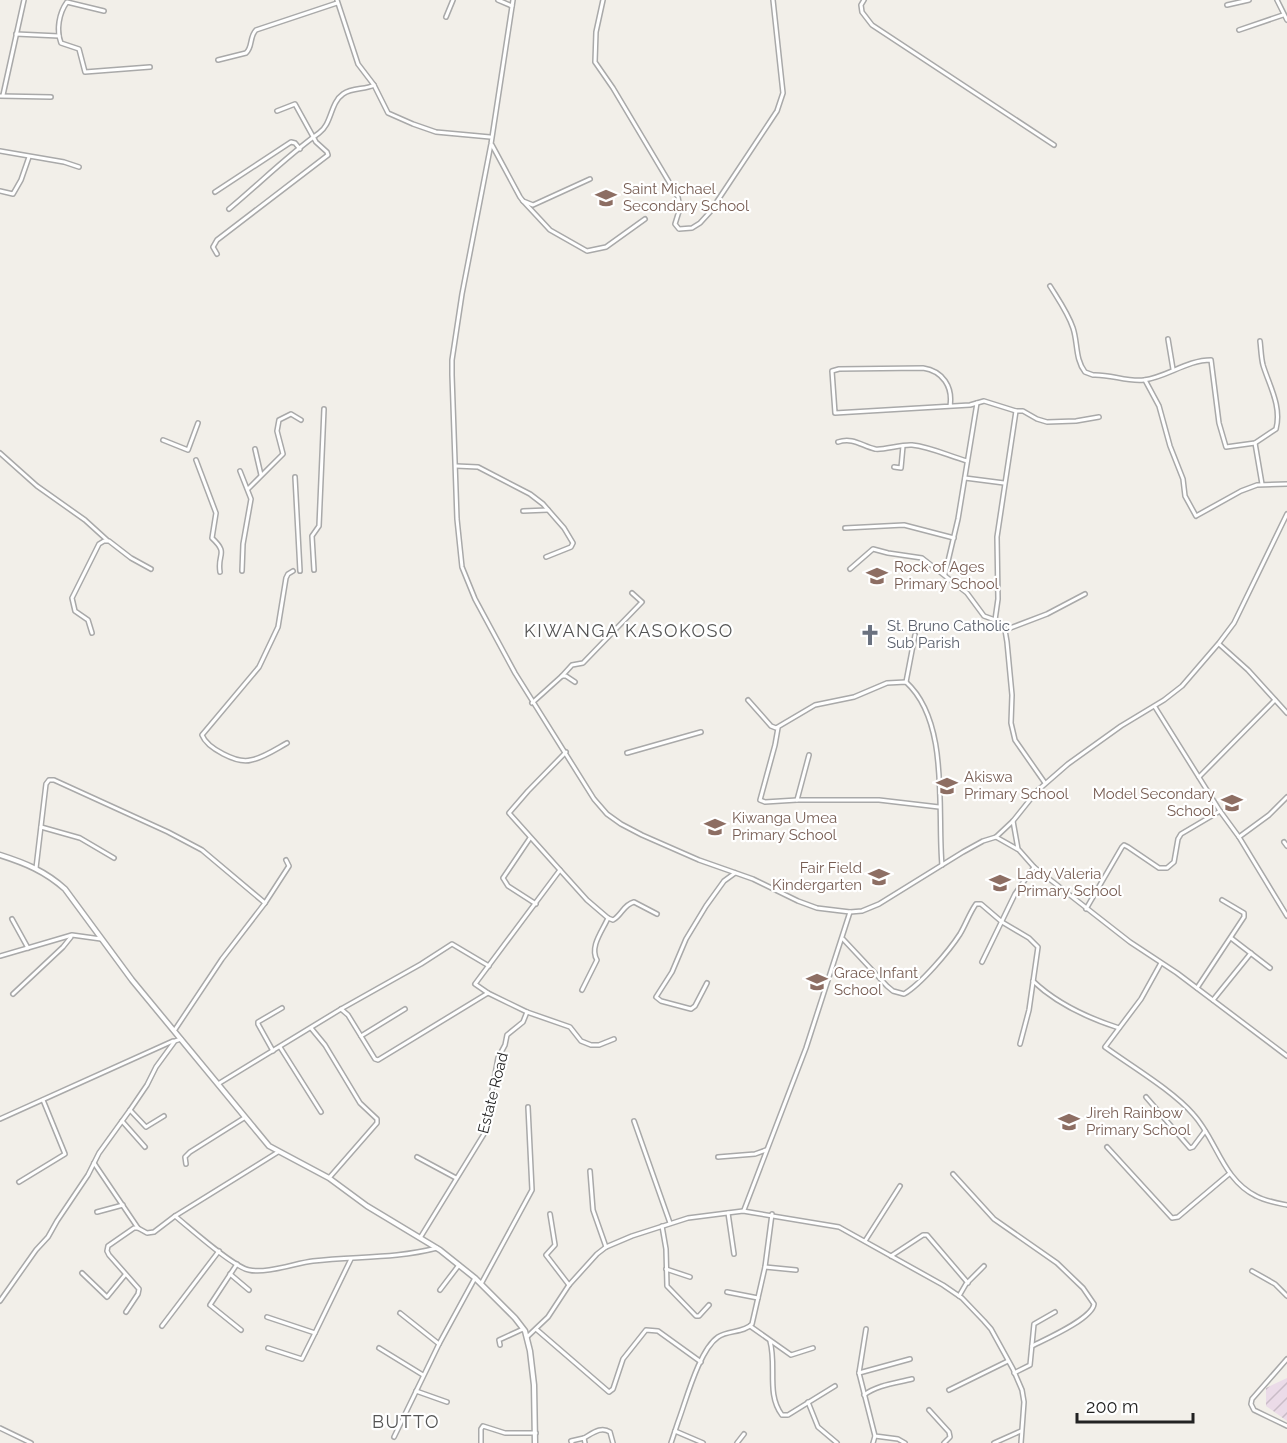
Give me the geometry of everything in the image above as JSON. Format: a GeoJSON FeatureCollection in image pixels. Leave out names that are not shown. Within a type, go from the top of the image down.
{"type":"FeatureCollection","features":[{"type":"Feature","properties":{"kind":"street"},"geometry":{"type":"LineString","coordinates":[[24,0],[2,96],[51,97]]}},
{"type":"Feature","properties":{"kind":"street"},"geometry":{"type":"LineString","coordinates":[[446,17],[453,0]]}},
{"type":"Feature","properties":{"kind":"street"},"geometry":{"type":"LineString","coordinates":[[498,0],[512,6]]}},
{"type":"Feature","properties":{"kind":"street"},"geometry":{"type":"LineString","coordinates":[[513,0],[504,68],[452,360],[458,537],[462,567],[475,599],[532,703],[566,752],[594,799],[607,814],[621,824],[699,860],[753,879],[818,908],[850,912],[862,911],[879,904],[942,865],[984,841],[996,837],[1013,821],[1028,800],[1045,783],[1104,737],[1155,706],[1182,686],[1234,623],[1287,514]]}},
{"type":"Feature","properties":{"kind":"street"},"geometry":{"type":"LineString","coordinates":[[603,0],[596,32],[595,62],[678,197],[680,208],[675,224],[679,229],[683,229],[696,225],[710,212],[781,102],[782,84],[773,0]]}},
{"type":"Feature","properties":{"kind":"street"},"geometry":{"type":"LineString","coordinates":[[864,0],[861,5],[862,12],[872,25],[1054,145]]}},
{"type":"Feature","properties":{"kind":"street"},"geometry":{"type":"LineString","coordinates":[[1227,5],[1249,0]]}},
{"type":"Feature","properties":{"kind":"street"},"geometry":{"type":"LineString","coordinates":[[1277,0],[1287,20]]}},
{"type":"Feature","properties":{"kind":"street"},"geometry":{"type":"LineString","coordinates":[[104,10],[68,2],[61,17],[59,36],[63,45],[81,51],[85,72],[150,67]]}},
{"type":"Feature","properties":{"kind":"street"},"geometry":{"type":"LineString","coordinates":[[218,60],[249,51],[252,36],[256,30],[337,2],[358,63],[391,115],[436,132],[490,137]]}},
{"type":"Feature","properties":{"kind":"street"},"geometry":{"type":"LineString","coordinates":[[1239,30],[1283,15]]}},
{"type":"Feature","properties":{"kind":"street"},"geometry":{"type":"LineString","coordinates":[[16,34],[59,36]]}},
{"type":"Feature","properties":{"kind":"street"},"geometry":{"type":"LineString","coordinates":[[229,209],[300,149],[312,136],[319,133],[339,97],[350,90],[374,85]]}},
{"type":"Feature","properties":{"kind":"street"},"geometry":{"type":"LineString","coordinates":[[218,254],[213,247],[217,240],[328,155],[312,136],[295,104],[278,111]]}},
{"type":"Feature","properties":{"kind":"street"},"geometry":{"type":"LineString","coordinates":[[216,192],[291,142],[300,149]]}},
{"type":"Feature","properties":{"kind":"street"},"geometry":{"type":"LineString","coordinates":[[491,144],[523,201],[550,230],[586,251],[606,247],[645,219]]}},
{"type":"Feature","properties":{"kind":"street"},"geometry":{"type":"LineString","coordinates":[[0,151],[64,162],[79,167]]}},
{"type":"Feature","properties":{"kind":"street"},"geometry":{"type":"LineString","coordinates":[[0,191],[13,194],[29,157]]}},
{"type":"Feature","properties":{"kind":"street"},"geometry":{"type":"LineString","coordinates":[[523,201],[533,205],[590,179]]}},
{"type":"Feature","properties":{"kind":"street"},"geometry":{"type":"LineString","coordinates":[[1050,286],[1072,324],[1076,337],[1077,356],[1085,372],[1093,375],[1145,380],[1173,369],[1211,360],[1219,423],[1225,446],[1255,443],[1272,433],[1277,423],[1272,384],[1262,361],[1260,341]]}},
{"type":"Feature","properties":{"kind":"street"},"geometry":{"type":"LineString","coordinates":[[1168,339],[1173,369]]}},
{"type":"Feature","properties":{"kind":"street"},"geometry":{"type":"LineString","coordinates":[[950,406],[951,392],[938,372],[933,370],[923,368],[832,371],[835,413],[950,406],[984,401],[1023,411],[1047,422],[1099,417]]}},
{"type":"Feature","properties":{"kind":"street"},"geometry":{"type":"LineString","coordinates":[[1145,380],[1159,406],[1170,446],[1183,479],[1185,496],[1193,514],[1200,515],[1241,491],[1263,484],[1287,484]]}},
{"type":"Feature","properties":{"kind":"street"},"geometry":{"type":"LineString","coordinates":[[945,574],[954,537],[977,403]]}},
{"type":"Feature","properties":{"kind":"street"},"geometry":{"type":"LineString","coordinates":[[314,570],[312,536],[319,526],[324,409]]}},
{"type":"Feature","properties":{"kind":"street"},"geometry":{"type":"LineString","coordinates":[[995,620],[998,599],[997,537],[1016,411]]}},
{"type":"Feature","properties":{"kind":"street"},"geometry":{"type":"LineString","coordinates":[[248,489],[283,454],[277,431],[279,420],[291,414],[301,420]]}},
{"type":"Feature","properties":{"kind":"street"},"geometry":{"type":"LineString","coordinates":[[163,440],[188,450],[198,423]]}},
{"type":"Feature","properties":{"kind":"street"},"geometry":{"type":"LineString","coordinates":[[838,442],[847,440],[878,450],[903,446],[920,447],[967,461]]}},
{"type":"Feature","properties":{"kind":"street"},"geometry":{"type":"LineString","coordinates":[[1255,443],[1263,484]]}},
{"type":"Feature","properties":{"kind":"street"},"geometry":{"type":"LineString","coordinates":[[894,467],[902,468],[903,446]]}},
{"type":"Feature","properties":{"kind":"street"},"geometry":{"type":"LineString","coordinates":[[255,449],[261,475]]}},
{"type":"Feature","properties":{"kind":"street"},"geometry":{"type":"LineString","coordinates":[[0,453],[37,486],[85,520],[138,563],[151,569]]}},
{"type":"Feature","properties":{"kind":"street"},"geometry":{"type":"LineString","coordinates":[[196,460],[216,513],[212,538],[221,548],[220,572]]}},
{"type":"Feature","properties":{"kind":"street"},"geometry":{"type":"LineString","coordinates":[[456,466],[478,467],[540,501],[573,543],[569,548],[546,557]]}},
{"type":"Feature","properties":{"kind":"street"},"geometry":{"type":"LineString","coordinates":[[240,471],[248,489],[250,503],[243,544],[242,571]]}},
{"type":"Feature","properties":{"kind":"street"},"geometry":{"type":"LineString","coordinates":[[295,477],[300,571]]}},
{"type":"Feature","properties":{"kind":"street"},"geometry":{"type":"LineString","coordinates":[[965,478],[1004,483]]}},
{"type":"Feature","properties":{"kind":"street"},"geometry":{"type":"LineString","coordinates":[[524,511],[548,510]]}},
{"type":"Feature","properties":{"kind":"street"},"geometry":{"type":"LineString","coordinates":[[845,528],[904,525],[954,537]]}},
{"type":"Feature","properties":{"kind":"street"},"geometry":{"type":"LineString","coordinates":[[92,633],[88,620],[75,611],[72,598],[94,551],[104,541],[109,541]]}},
{"type":"Feature","properties":{"kind":"street"},"geometry":{"type":"LineString","coordinates":[[850,569],[873,549],[922,558],[967,593],[984,616],[995,620],[1005,630],[1011,684],[1011,723],[1015,740],[1045,783]]}},
{"type":"Feature","properties":{"kind":"street"},"geometry":{"type":"LineString","coordinates":[[287,743],[250,761],[217,750],[203,739],[202,735],[259,667],[278,627],[286,578],[293,571]]}},
{"type":"Feature","properties":{"kind":"street"},"geometry":{"type":"LineString","coordinates":[[532,703],[572,665],[583,663],[642,602],[632,593]]}},
{"type":"Feature","properties":{"kind":"street"},"geometry":{"type":"LineString","coordinates":[[1005,630],[1047,614],[1084,594]]}},
{"type":"Feature","properties":{"kind":"street"},"geometry":{"type":"LineString","coordinates":[[915,635],[906,682],[919,699],[935,734],[942,865]]}},
{"type":"Feature","properties":{"kind":"street"},"geometry":{"type":"LineString","coordinates":[[1219,644],[1248,670],[1287,713]]}},
{"type":"Feature","properties":{"kind":"street"},"geometry":{"type":"LineString","coordinates":[[562,676],[575,682]]}},
{"type":"Feature","properties":{"kind":"street"},"geometry":{"type":"LineString","coordinates":[[748,699],[771,726],[778,728],[815,705],[854,697],[887,683],[906,682]]}},
{"type":"Feature","properties":{"kind":"street"},"geometry":{"type":"LineString","coordinates":[[1199,777],[1275,700]]}},
{"type":"Feature","properties":{"kind":"street"},"geometry":{"type":"LineString","coordinates":[[1155,706],[1287,916]]}},
{"type":"Feature","properties":{"kind":"street"},"geometry":{"type":"LineString","coordinates":[[778,728],[760,800],[765,802],[879,800],[939,807]]}},
{"type":"Feature","properties":{"kind":"street"},"geometry":{"type":"LineString","coordinates":[[627,753],[701,732]]}},
{"type":"Feature","properties":{"kind":"street"},"geometry":{"type":"LineString","coordinates":[[566,752],[509,813],[587,900],[608,918],[613,920],[618,918],[628,904],[634,902],[657,914]]}},
{"type":"Feature","properties":{"kind":"street"},"geometry":{"type":"LineString","coordinates":[[797,800],[809,755]]}},
{"type":"Feature","properties":{"kind":"street"},"geometry":{"type":"LineString","coordinates":[[36,868],[46,784],[54,780],[168,832],[201,850],[265,903]]}},
{"type":"Feature","properties":{"kind":"street"},"geometry":{"type":"LineString","coordinates":[[1239,837],[1269,815],[1287,797]]}},
{"type":"Feature","properties":{"kind":"street"},"geometry":{"type":"LineString","coordinates":[[1086,909],[1122,846],[1128,847],[1159,868],[1167,868],[1174,862],[1181,834],[1220,811]]}},
{"type":"Feature","properties":{"kind":"street"},"geometry":{"type":"LineString","coordinates":[[1013,821],[1019,850]]}},
{"type":"Feature","properties":{"kind":"street"},"geometry":{"type":"LineString","coordinates":[[41,827],[80,838],[114,858]]}},
{"type":"Feature","properties":{"kind":"street"},"geometry":{"type":"LineString","coordinates":[[996,837],[1019,850],[1034,867],[1086,909],[1287,1055]]}},
{"type":"Feature","properties":{"kind":"street"},"geometry":{"type":"LineString","coordinates":[[531,838],[503,878],[508,886],[536,904]]}},
{"type":"Feature","properties":{"kind":"street"},"geometry":{"type":"LineString","coordinates":[[0,855],[36,868],[65,889],[132,980],[269,1146],[329,1178],[367,1206],[437,1248],[459,1264],[504,1306],[524,1329],[527,1336],[532,1363],[535,1443]]}},
{"type":"Feature","properties":{"kind":"street"},"geometry":{"type":"LineString","coordinates":[[174,1031],[222,959],[265,903],[289,866],[286,860]]}},
{"type":"Feature","properties":{"kind":"street"},"geometry":{"type":"LineString","coordinates":[[982,962],[1015,894],[1034,867]]}},
{"type":"Feature","properties":{"kind":"street"},"geometry":{"type":"LineString","coordinates":[[560,870],[475,984],[527,1012],[570,1027],[581,1041],[591,1045],[599,1045],[614,1039]]}},
{"type":"Feature","properties":{"kind":"street"},"geometry":{"type":"LineString","coordinates":[[708,983],[691,1009],[661,1001],[656,997],[672,972],[686,939],[706,906],[724,881],[735,873]]}},
{"type":"Feature","properties":{"kind":"street"},"geometry":{"type":"LineString","coordinates":[[1197,988],[1244,915],[1222,900]]}},
{"type":"Feature","properties":{"kind":"street"},"geometry":{"type":"LineString","coordinates":[[843,939],[887,986],[893,991],[904,994],[915,987],[956,938],[976,904],[981,904],[1038,947],[1020,1044]]}},
{"type":"Feature","properties":{"kind":"street"},"geometry":{"type":"LineString","coordinates":[[744,1211],[803,1057],[850,912]]}},
{"type":"Feature","properties":{"kind":"street"},"geometry":{"type":"LineString","coordinates":[[582,990],[597,960],[593,954],[594,947],[608,918]]}},
{"type":"Feature","properties":{"kind":"street"},"geometry":{"type":"LineString","coordinates":[[12,920],[28,948]]}},
{"type":"Feature","properties":{"kind":"street"},"geometry":{"type":"LineString","coordinates":[[0,956],[72,935],[102,939]]}},
{"type":"Feature","properties":{"kind":"street"},"geometry":{"type":"LineString","coordinates":[[13,994],[63,947],[72,935]]}},
{"type":"Feature","properties":{"kind":"street"},"geometry":{"type":"LineString","coordinates":[[1231,938],[1270,968]]}},
{"type":"Feature","properties":{"kind":"street"},"geometry":{"type":"LineString","coordinates":[[218,1084],[452,944],[489,966]]}},
{"type":"Feature","properties":{"kind":"street"},"geometry":{"type":"LineString","coordinates":[[1213,1000],[1251,953]]}},
{"type":"Feature","properties":{"kind":"street"},"geometry":{"type":"LineString","coordinates":[[1161,963],[1141,999],[1105,1047],[1187,1108],[1205,1131],[1229,1174],[1255,1196],[1287,1205]]}},
{"type":"Feature","properties":{"kind":"street"},"geometry":{"type":"LineString","coordinates":[[1033,981],[1042,990],[1067,1005],[1119,1029]]}},
{"type":"Feature","properties":{"kind":"street"},"geometry":{"type":"LineString","coordinates":[[341,1009],[348,1016],[375,1059],[379,1060],[488,993]]}},
{"type":"Feature","properties":{"kind":"street"},"geometry":{"type":"LineString","coordinates":[[273,1051],[258,1026],[258,1022],[282,1008]]}},
{"type":"Feature","properties":{"kind":"street"},"geometry":{"type":"LineString","coordinates":[[361,1036],[405,1009]]}},
{"type":"Feature","properties":{"kind":"street","name":"Estate Road"},"geometry":{"type":"LineString","coordinates":[[420,1238],[484,1134],[498,1058],[507,1035],[523,1022],[527,1012]]}},
{"type":"Feature","properties":{"kind":"street"},"geometry":{"type":"LineString","coordinates":[[311,1028],[325,1045],[363,1107],[377,1119],[377,1123],[329,1178]]}},
{"type":"Feature","properties":{"kind":"street"},"geometry":{"type":"LineString","coordinates":[[0,1119],[182,1039]]}},
{"type":"Feature","properties":{"kind":"street"},"geometry":{"type":"LineString","coordinates":[[0,1301],[36,1250],[50,1236],[94,1163],[175,1041]]}},
{"type":"Feature","properties":{"kind":"street"},"geometry":{"type":"LineString","coordinates":[[280,1047],[321,1112]]}},
{"type":"Feature","properties":{"kind":"street"},"geometry":{"type":"LineString","coordinates":[[1146,1097],[1190,1148],[1205,1131]]}},
{"type":"Feature","properties":{"kind":"street"},"geometry":{"type":"LineString","coordinates":[[19,1182],[65,1154],[43,1100]]}},
{"type":"Feature","properties":{"kind":"street"},"geometry":{"type":"LineString","coordinates":[[481,1284],[532,1190],[528,1107]]}},
{"type":"Feature","properties":{"kind":"street"},"geometry":{"type":"LineString","coordinates":[[130,1110],[146,1127],[164,1116]]}},
{"type":"Feature","properties":{"kind":"street"},"geometry":{"type":"LineString","coordinates":[[186,1164],[185,1157],[190,1152],[244,1118]]}},
{"type":"Feature","properties":{"kind":"street"},"geometry":{"type":"LineString","coordinates":[[122,1121],[145,1147]]}},
{"type":"Feature","properties":{"kind":"street"},"geometry":{"type":"LineString","coordinates":[[634,1121],[670,1224]]}},
{"type":"Feature","properties":{"kind":"street"},"geometry":{"type":"LineString","coordinates":[[1107,1147],[1172,1218],[1178,1217],[1229,1174]]}},
{"type":"Feature","properties":{"kind":"street"},"geometry":{"type":"LineString","coordinates":[[718,1157],[755,1154],[766,1150]]}},
{"type":"Feature","properties":{"kind":"street"},"geometry":{"type":"LineString","coordinates":[[94,1163],[138,1227],[150,1234],[278,1152]]}},
{"type":"Feature","properties":{"kind":"street"},"geometry":{"type":"LineString","coordinates":[[417,1157],[456,1178]]}},
{"type":"Feature","properties":{"kind":"street"},"geometry":{"type":"LineString","coordinates":[[590,1171],[594,1210],[606,1247]]}},
{"type":"Feature","properties":{"kind":"street"},"geometry":{"type":"LineString","coordinates":[[953,1173],[994,1219],[1057,1263],[1083,1288],[1094,1304],[1094,1308],[1085,1317],[1032,1346]]}},
{"type":"Feature","properties":{"kind":"street"},"geometry":{"type":"LineString","coordinates":[[866,1241],[900,1186]]}},
{"type":"Feature","properties":{"kind":"street"},"geometry":{"type":"LineString","coordinates":[[97,1212],[123,1205]]}},
{"type":"Feature","properties":{"kind":"street"},"geometry":{"type":"LineString","coordinates":[[527,1336],[554,1310],[569,1285],[597,1254],[606,1247],[662,1226],[688,1218],[744,1211],[839,1227],[931,1277],[959,1296],[991,1329],[1022,1390],[1024,1402],[1022,1443]]}},
{"type":"Feature","properties":{"kind":"street"},"geometry":{"type":"LineString","coordinates":[[728,1213],[734,1254]]}},
{"type":"Feature","properties":{"kind":"street"},"geometry":{"type":"LineString","coordinates":[[550,1214],[555,1245],[546,1255],[569,1285]]}},
{"type":"Feature","properties":{"kind":"street"},"geometry":{"type":"LineString","coordinates":[[750,1326],[765,1267],[772,1214]]}},
{"type":"Feature","properties":{"kind":"street"},"geometry":{"type":"LineString","coordinates":[[175,1216],[247,1270],[257,1271],[314,1261],[418,1253],[437,1248]]}},
{"type":"Feature","properties":{"kind":"street"},"geometry":{"type":"LineString","coordinates":[[662,1226],[666,1252],[667,1286],[696,1316],[699,1317],[710,1305]]}},
{"type":"Feature","properties":{"kind":"street"},"geometry":{"type":"LineString","coordinates":[[126,1312],[139,1291],[109,1255],[107,1248],[138,1227]]}},
{"type":"Feature","properties":{"kind":"street"},"geometry":{"type":"LineString","coordinates":[[891,1256],[923,1234],[927,1234],[968,1283]]}},
{"type":"Feature","properties":{"kind":"street"},"geometry":{"type":"LineString","coordinates":[[162,1326],[219,1251]]}},
{"type":"Feature","properties":{"kind":"street"},"geometry":{"type":"LineString","coordinates":[[268,1348],[302,1359],[351,1259]]}},
{"type":"Feature","properties":{"kind":"street"},"geometry":{"type":"LineString","coordinates":[[237,1264],[210,1305],[241,1330]]}},
{"type":"Feature","properties":{"kind":"street"},"geometry":{"type":"LineString","coordinates":[[440,1290],[459,1264]]}},
{"type":"Feature","properties":{"kind":"street"},"geometry":{"type":"LineString","coordinates":[[959,1296],[984,1266]]}},
{"type":"Feature","properties":{"kind":"street"},"geometry":{"type":"LineString","coordinates":[[765,1267],[796,1270]]}},
{"type":"Feature","properties":{"kind":"street"},"geometry":{"type":"LineString","coordinates":[[666,1269],[690,1277]]}},
{"type":"Feature","properties":{"kind":"street"},"geometry":{"type":"LineString","coordinates":[[1252,1271],[1275,1284],[1287,1296]]}},
{"type":"Feature","properties":{"kind":"street"},"geometry":{"type":"LineString","coordinates":[[82,1273],[107,1296],[125,1275]]}},
{"type":"Feature","properties":{"kind":"street"},"geometry":{"type":"LineString","coordinates":[[230,1274],[249,1290]]}},
{"type":"Feature","properties":{"kind":"street"},"geometry":{"type":"LineString","coordinates":[[394,1437],[439,1344],[475,1278]]}},
{"type":"Feature","properties":{"kind":"street"},"geometry":{"type":"LineString","coordinates":[[727,1292],[758,1298]]}},
{"type":"Feature","properties":{"kind":"street"},"geometry":{"type":"LineString","coordinates":[[1014,1373],[1030,1365],[1034,1324],[1055,1311]]}},
{"type":"Feature","properties":{"kind":"street"},"geometry":{"type":"LineString","coordinates":[[400,1313],[439,1344]]}},
{"type":"Feature","properties":{"kind":"street"},"geometry":{"type":"LineString","coordinates":[[267,1317],[315,1334]]}},
{"type":"Feature","properties":{"kind":"street"},"geometry":{"type":"LineString","coordinates":[[750,1326],[791,1355],[813,1348]]}},
{"type":"Feature","properties":{"kind":"street"},"geometry":{"type":"LineString","coordinates":[[671,1443],[708,1348],[716,1338],[750,1326]]}},
{"type":"Feature","properties":{"kind":"street"},"geometry":{"type":"LineString","coordinates":[[500,1345],[499,1340],[524,1329]]}},
{"type":"Feature","properties":{"kind":"street"},"geometry":{"type":"LineString","coordinates":[[536,1329],[609,1392],[613,1389],[622,1359],[646,1330],[658,1331],[701,1362]]}},
{"type":"Feature","properties":{"kind":"street"},"geometry":{"type":"LineString","coordinates":[[866,1329],[859,1373],[875,1436],[873,1443]]}},
{"type":"Feature","properties":{"kind":"street"},"geometry":{"type":"LineString","coordinates":[[770,1341],[774,1354],[773,1397],[778,1410],[784,1416],[835,1386]]}},
{"type":"Feature","properties":{"kind":"street"},"geometry":{"type":"LineString","coordinates":[[379,1348],[423,1376]]}},
{"type":"Feature","properties":{"kind":"street"},"geometry":{"type":"LineString","coordinates":[[859,1373],[910,1359]]}},
{"type":"Feature","properties":{"kind":"street"},"geometry":{"type":"LineString","coordinates":[[1287,1359],[1252,1399],[1251,1404],[1254,1410],[1287,1426]]}},
{"type":"Feature","properties":{"kind":"street"},"geometry":{"type":"LineString","coordinates":[[949,1390],[1008,1361]]}},
{"type":"Feature","properties":{"kind":"street"},"geometry":{"type":"LineString","coordinates":[[864,1395],[881,1386],[912,1379]]}},
{"type":"Feature","properties":{"kind":"street"},"geometry":{"type":"LineString","coordinates":[[416,1391],[447,1402]]}},
{"type":"Feature","properties":{"kind":"street"},"geometry":{"type":"LineString","coordinates":[[807,1402],[818,1427],[837,1443]]}},
{"type":"Feature","properties":{"kind":"street"},"geometry":{"type":"LineString","coordinates":[[929,1410],[949,1432],[950,1437],[944,1443]]}},
{"type":"Feature","properties":{"kind":"street"},"geometry":{"type":"LineString","coordinates":[[481,1443],[483,1426],[510,1434],[536,1433]]}},
{"type":"Feature","properties":{"kind":"street"},"geometry":{"type":"LineString","coordinates":[[0,1428],[31,1443]]}},
{"type":"Feature","properties":{"kind":"street"},"geometry":{"type":"LineString","coordinates":[[572,1443],[571,1441],[585,1441],[595,1432],[604,1429],[610,1432],[613,1443]]}},
{"type":"Feature","properties":{"kind":"street"},"geometry":{"type":"LineString","coordinates":[[675,1431],[703,1443]]}},
{"type":"Feature","properties":{"kind":"street"},"geometry":{"type":"LineString","coordinates":[[994,1443],[1021,1431]]}},
{"type":"Feature","properties":{"kind":"street"},"geometry":{"type":"LineString","coordinates":[[737,1443],[744,1434]]}},
{"type":"Feature","properties":{"kind":"street"},"geometry":{"type":"LineString","coordinates":[[875,1436],[898,1439],[905,1443]]}},
{"type":"Feature","properties":{"kind":"shaded area"},"geometry":{"type":"Polygon","coordinates":[[[1287,1378],[1287,1421],[1266,1406],[1266,1388],[1287,1378]]]}},
{"type":"Feature","properties":{"kind":"place","name":"Saint Michael Secondary School"},"geometry":{"type":"Point","coordinates":[606,198]}},
{"type":"Feature","properties":{"kind":"place","name":"Rock of Ages Primary School"},"geometry":{"type":"Point","coordinates":[877,576]}},
{"type":"Feature","properties":{"kind":"place","name":"St. Bruno Catholic Sub Parish"},"geometry":{"type":"Point","coordinates":[870,635]}},
{"type":"Feature","properties":{"kind":"place","name":"Akiswa Primary School"},"geometry":{"type":"Point","coordinates":[947,786]}},
{"type":"Feature","properties":{"kind":"place","name":"Model Secondary School"},"geometry":{"type":"Point","coordinates":[1232,803]}},
{"type":"Feature","properties":{"kind":"place","name":"Kiwanga Umea Primary School"},"geometry":{"type":"Point","coordinates":[715,827]}},
{"type":"Feature","properties":{"kind":"place","name":"Fair Field Kindergarten"},"geometry":{"type":"Point","coordinates":[879,877]}},
{"type":"Feature","properties":{"kind":"place","name":"Lady Valeria Primary School"},"geometry":{"type":"Point","coordinates":[1000,883]}},
{"type":"Feature","properties":{"kind":"place","name":"Grace Infant School"},"geometry":{"type":"Point","coordinates":[817,982]}},
{"type":"Feature","properties":{"kind":"place","name":"Jireh Rainbow Primary School"},"geometry":{"type":"Point","coordinates":[1069,1122]}},
{"type":"Feature","properties":{"kind":"district","name":"KIWANGA KASOKOSO"},"geometry":{"type":"Point","coordinates":[629,630]}},
{"type":"Feature","properties":{"kind":"district","name":"BUTTO"},"geometry":{"type":"Point","coordinates":[406,1421]}}]}
